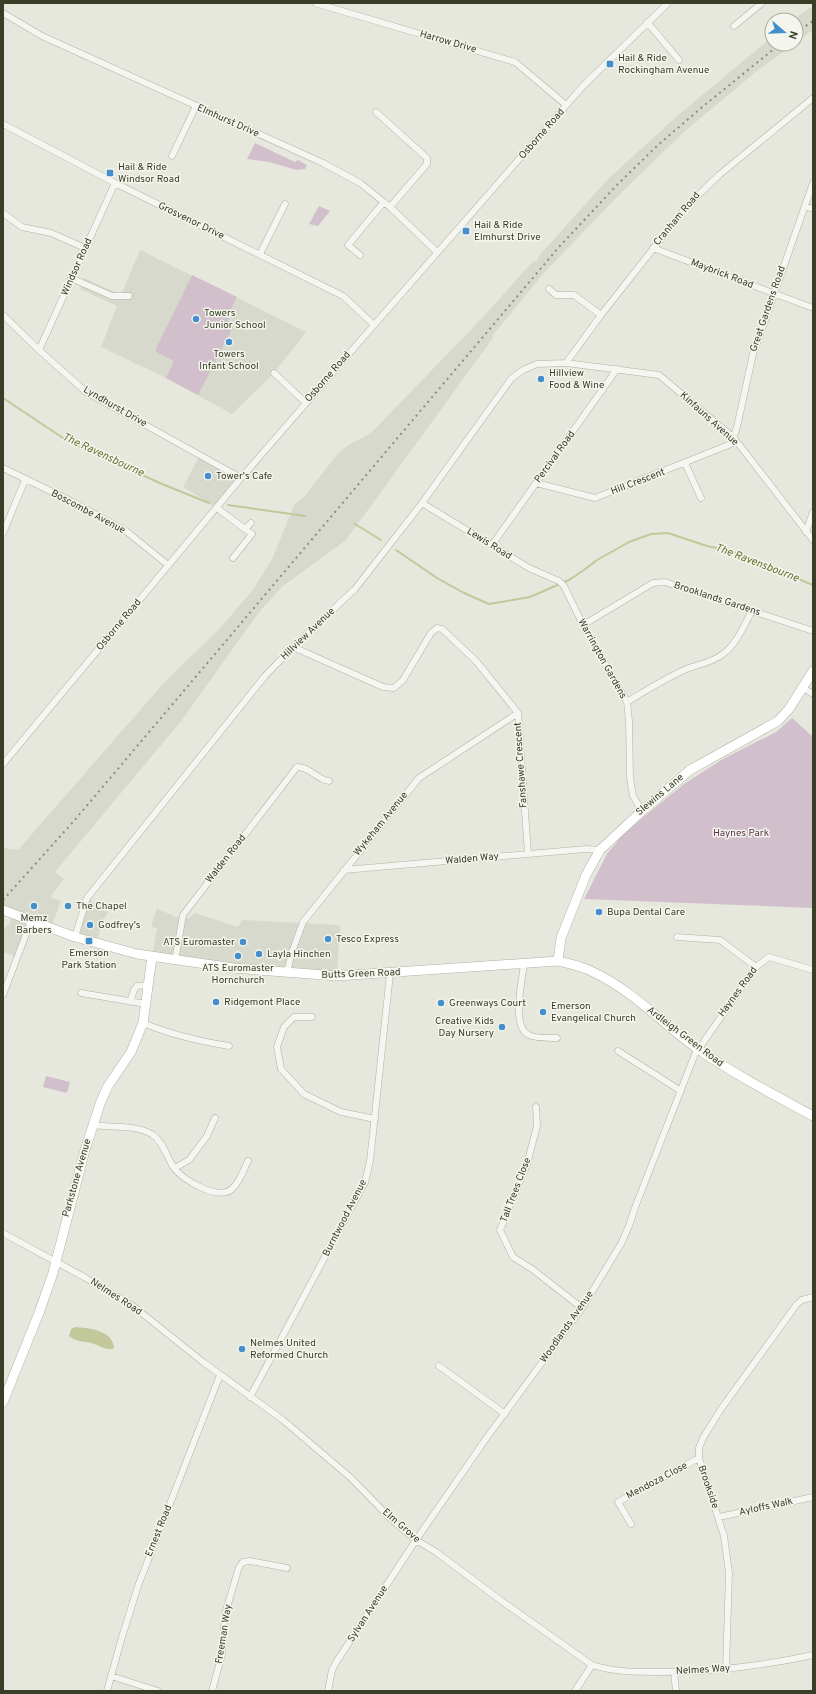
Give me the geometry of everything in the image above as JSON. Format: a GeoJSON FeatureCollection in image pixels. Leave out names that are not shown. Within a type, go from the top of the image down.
{"type":"FeatureCollection","features":[{"type":"Feature","properties":{"kind":"street","name":"Harrow Drive"},"geometry":{"type":"LineString","coordinates":[[316,3],[516,62],[566,105]]}},
{"type":"Feature","properties":{"kind":"street","name":"Osborne Road"},"geometry":{"type":"LineString","coordinates":[[3,764],[241,478],[566,105],[602,66],[668,3]]}},
{"type":"Feature","properties":{"kind":"street"},"geometry":{"type":"LineString","coordinates":[[734,26],[762,3]]}},
{"type":"Feature","properties":{"kind":"street","name":"Elmhurst Drive"},"geometry":{"type":"LineString","coordinates":[[3,13],[42,36],[323,163],[360,183],[390,207],[438,252]]}},
{"type":"Feature","properties":{"kind":"street"},"geometry":{"type":"LineString","coordinates":[[647,22],[679,60]]}},
{"type":"Feature","properties":{"kind":"street","name":"Cranham Road"},"geometry":{"type":"LineString","coordinates":[[566,363],[653,248],[702,190],[813,98]]}},
{"type":"Feature","properties":{"kind":"street"},"geometry":{"type":"LineString","coordinates":[[172,156],[196,106]]}},
{"type":"Feature","properties":{"kind":"street"},"geometry":{"type":"LineString","coordinates":[[376,112],[427,158],[427,164],[390,207]]}},
{"type":"Feature","properties":{"kind":"street","name":"Grosvenor Drive"},"geometry":{"type":"LineString","coordinates":[[3,124],[115,183],[343,296],[374,325]]}},
{"type":"Feature","properties":{"kind":"street","name":"Windsor Road"},"geometry":{"type":"LineString","coordinates":[[39,350],[115,183]]}},
{"type":"Feature","properties":{"kind":"street","name":"Great Gardens Road"},"geometry":{"type":"LineString","coordinates":[[734,438],[752,354],[813,183]]}},
{"type":"Feature","properties":{"kind":"street"},"geometry":{"type":"LineString","coordinates":[[360,255],[348,245],[384,202]]}},
{"type":"Feature","properties":{"kind":"street"},"geometry":{"type":"LineString","coordinates":[[260,254],[285,204]]}},
{"type":"Feature","properties":{"kind":"street"},"geometry":{"type":"LineString","coordinates":[[805,206],[813,209]]}},
{"type":"Feature","properties":{"kind":"street"},"geometry":{"type":"LineString","coordinates":[[3,213],[22,227],[51,233],[85,248]]}},
{"type":"Feature","properties":{"kind":"street","name":"Maybrick Road"},"geometry":{"type":"LineString","coordinates":[[653,248],[813,308]]}},
{"type":"Feature","properties":{"kind":"street"},"geometry":{"type":"LineString","coordinates":[[72,278],[112,296],[129,296]]}},
{"type":"Feature","properties":{"kind":"street"},"geometry":{"type":"LineString","coordinates":[[549,289],[556,295],[574,295],[601,315]]}},
{"type":"Feature","properties":{"kind":"street","name":"Lyndhurst Drive"},"geometry":{"type":"LineString","coordinates":[[3,315],[86,392],[241,478]]}},
{"type":"Feature","properties":{"kind":"street","name":"Kinfauns Avenue"},"geometry":{"type":"LineString","coordinates":[[566,363],[659,375],[734,438],[813,540]]}},
{"type":"Feature","properties":{"kind":"street","name":"Hillview Avenue"},"geometry":{"type":"LineString","coordinates":[[75,937],[87,898],[265,676],[293,647],[355,589],[422,503],[511,379],[522,370],[537,364],[566,363]]}},
{"type":"Feature","properties":{"kind":"street","name":"Percival Road"},"geometry":{"type":"LineString","coordinates":[[492,545],[617,369]]}},
{"type":"Feature","properties":{"kind":"street"},"geometry":{"type":"LineString","coordinates":[[274,373],[306,403]]}},
{"type":"Feature","properties":{"kind":"street","name":"Hill Crescent"},"geometry":{"type":"LineString","coordinates":[[536,483],[595,498],[731,444],[734,438]]}},
{"type":"Feature","properties":{"kind":"street"},"geometry":{"type":"LineString","coordinates":[[685,463],[701,498]]}},
{"type":"Feature","properties":{"kind":"street","name":"Boscombe Avenue"},"geometry":{"type":"LineString","coordinates":[[3,468],[25,480],[74,502],[126,531],[168,565]]}},
{"type":"Feature","properties":{"kind":"street"},"geometry":{"type":"LineString","coordinates":[[3,533],[25,480]]}},
{"type":"Feature","properties":{"kind":"street","name":"Lewis Road"},"geometry":{"type":"LineString","coordinates":[[422,503],[529,568],[558,581]]}},
{"type":"Feature","properties":{"kind":"street"},"geometry":{"type":"LineString","coordinates":[[217,508],[252,534],[233,558]]}},
{"type":"Feature","properties":{"kind":"street"},"geometry":{"type":"LineString","coordinates":[[806,532],[813,512]]}},
{"type":"Feature","properties":{"kind":"street"},"geometry":{"type":"LineString","coordinates":[[245,529],[251,523]]}},
{"type":"Feature","properties":{"kind":"street","name":"Warrington Gardens"},"geometry":{"type":"LineString","coordinates":[[558,581],[564,586],[583,625],[627,702],[629,721],[630,778],[633,796],[642,811]]}},
{"type":"Feature","properties":{"kind":"street","name":"Brooklands Gardens"},"geometry":{"type":"LineString","coordinates":[[583,625],[653,584],[665,582],[813,631]]}},
{"type":"Feature","properties":{"kind":"street"},"geometry":{"type":"LineString","coordinates":[[627,702],[671,676],[690,668],[711,662],[724,654],[734,643],[752,610]]}},
{"type":"Feature","properties":{"kind":"street","name":"Fanshawe Crescent"},"geometry":{"type":"LineString","coordinates":[[293,647],[383,687],[394,688],[403,680],[431,633],[437,628],[442,629],[476,661],[518,713],[528,854]]}},
{"type":"Feature","properties":{"kind":"street","name":"Slewins Lane"},"geometry":{"type":"LineString","coordinates":[[558,961],[563,931],[586,875],[600,850],[642,811],[690,770],[778,722],[789,709],[813,671]]}},
{"type":"Feature","properties":{"kind":"street"},"geometry":{"type":"LineString","coordinates":[[803,688],[813,694]]}},
{"type":"Feature","properties":{"kind":"street","name":"Wykeham Avenue"},"geometry":{"type":"LineString","coordinates":[[287,972],[292,952],[303,922],[419,778],[518,713]]}},
{"type":"Feature","properties":{"kind":"street","name":"Walden Road"},"geometry":{"type":"LineString","coordinates":[[175,961],[183,915],[297,767],[303,766],[322,781],[329,782]]}},
{"type":"Feature","properties":{"kind":"street","name":"Walden Way"},"geometry":{"type":"LineString","coordinates":[[344,870],[586,849],[600,850]]}},
{"type":"Feature","properties":{"kind":"street","name":"Butts Green Road"},"geometry":{"type":"LineString","coordinates":[[6,912],[75,937],[152,957],[233,968],[337,976],[390,974],[558,961]]}},
{"type":"Feature","properties":{"kind":"street"},"geometry":{"type":"LineString","coordinates":[[3,995],[31,921]]}},
{"type":"Feature","properties":{"kind":"street"},"geometry":{"type":"LineString","coordinates":[[677,937],[720,940],[756,967]]}},
{"type":"Feature","properties":{"kind":"street","name":"Haynes Road"},"geometry":{"type":"LineString","coordinates":[[698,1049],[756,967],[769,956],[813,970]]}},
{"type":"Feature","properties":{"kind":"street","name":"Parkstone Avenue"},"geometry":{"type":"LineString","coordinates":[[3,1402],[39,1313],[55,1262],[93,1125],[106,1091],[131,1052],[143,1023],[152,957]]}},
{"type":"Feature","properties":{"kind":"street","name":"Ardleigh Green Road"},"geometry":{"type":"LineString","coordinates":[[558,961],[577,965],[604,978],[628,994],[698,1049],[734,1073],[813,1116]]}},
{"type":"Feature","properties":{"kind":"street"},"geometry":{"type":"LineString","coordinates":[[524,964],[518,1014],[522,1030],[530,1036],[557,1038]]}},
{"type":"Feature","properties":{"kind":"street","name":"Burntwood Avenue"},"geometry":{"type":"LineString","coordinates":[[250,1397],[365,1182],[370,1162],[390,974]]}},
{"type":"Feature","properties":{"kind":"street"},"geometry":{"type":"LineString","coordinates":[[130,1002],[137,986],[148,985]]}},
{"type":"Feature","properties":{"kind":"street"},"geometry":{"type":"LineString","coordinates":[[81,993],[146,1004]]}},
{"type":"Feature","properties":{"kind":"street"},"geometry":{"type":"LineString","coordinates":[[312,1017],[294,1017],[284,1027],[277,1047],[281,1069],[304,1094],[342,1112],[375,1119]]}},
{"type":"Feature","properties":{"kind":"street"},"geometry":{"type":"LineString","coordinates":[[143,1023],[170,1034],[200,1042],[229,1046]]}},
{"type":"Feature","properties":{"kind":"street","name":"Woodlands Avenue"},"geometry":{"type":"LineString","coordinates":[[416,1540],[504,1414],[582,1308],[621,1244],[698,1049]]}},
{"type":"Feature","properties":{"kind":"street"},"geometry":{"type":"LineString","coordinates":[[618,1051],[681,1091]]}},
{"type":"Feature","properties":{"kind":"street","name":"Tall Trees Close"},"geometry":{"type":"LineString","coordinates":[[536,1107],[537,1126],[527,1164],[500,1230],[512,1258],[532,1269],[582,1308]]}},
{"type":"Feature","properties":{"kind":"street"},"geometry":{"type":"LineString","coordinates":[[175,1168],[190,1160],[207,1136],[215,1118]]}},
{"type":"Feature","properties":{"kind":"street"},"geometry":{"type":"LineString","coordinates":[[93,1125],[129,1128],[152,1135],[159,1140],[175,1168],[188,1181],[204,1189],[223,1193],[233,1188],[248,1161]]}},
{"type":"Feature","properties":{"kind":"street","name":"Nelmes Road"},"geometry":{"type":"LineString","coordinates":[[3,1233],[55,1262],[84,1276],[133,1306],[220,1375]]}},
{"type":"Feature","properties":{"kind":"street","name":"Brookside"},"geometry":{"type":"LineString","coordinates":[[726,1669],[728,1573],[724,1536],[719,1517],[698,1458],[699,1448],[703,1438],[721,1409],[797,1304],[802,1300],[813,1297]]}},
{"type":"Feature","properties":{"kind":"street"},"geometry":{"type":"LineString","coordinates":[[439,1366],[504,1414]]}},
{"type":"Feature","properties":{"kind":"street","name":"Elm Grove"},"geometry":{"type":"LineString","coordinates":[[220,1375],[278,1416],[351,1478],[391,1519],[416,1540],[436,1552],[592,1665]]}},
{"type":"Feature","properties":{"kind":"street","name":"Ernest Road"},"geometry":{"type":"LineString","coordinates":[[107,1691],[138,1586],[220,1375]]}},
{"type":"Feature","properties":{"kind":"street","name":"Mendoza Close"},"geometry":{"type":"LineString","coordinates":[[631,1524],[618,1502],[698,1458]]}},
{"type":"Feature","properties":{"kind":"street","name":"Ayloffs Walk"},"geometry":{"type":"LineString","coordinates":[[719,1517],[813,1497]]}},
{"type":"Feature","properties":{"kind":"street","name":"Sylvan Avenue"},"geometry":{"type":"LineString","coordinates":[[328,1691],[334,1666],[416,1540]]}},
{"type":"Feature","properties":{"kind":"street","name":"Freeman Way"},"geometry":{"type":"LineString","coordinates":[[212,1691],[222,1654],[225,1614],[239,1567],[247,1561],[287,1568]]}},
{"type":"Feature","properties":{"kind":"street","name":"Nelmes Way"},"geometry":{"type":"LineString","coordinates":[[592,1665],[606,1670],[624,1672],[674,1672],[756,1666],[813,1655]]}},
{"type":"Feature","properties":{"kind":"street"},"geometry":{"type":"LineString","coordinates":[[575,1691],[592,1665]]}},
{"type":"Feature","properties":{"kind":"street"},"geometry":{"type":"LineString","coordinates":[[674,1672],[676,1691]]}},
{"type":"Feature","properties":{"kind":"street"},"geometry":{"type":"LineString","coordinates":[[111,1676],[158,1691]]}},
{"type":"Feature","properties":{"kind":"shaded area"},"geometry":{"type":"Polygon","coordinates":[[[813,6],[813,30],[804,36],[804,12],[813,6]]]}},
{"type":"Feature","properties":{"kind":"shaded area"},"geometry":{"type":"Polygon","coordinates":[[[764,44],[764,52],[783,52],[757,71],[685,131],[618,196],[542,275],[493,335],[493,338],[346,540],[283,586],[260,611],[182,720],[55,872],[64,879],[50,897],[61,901],[51,928],[31,921],[17,957],[3,952],[3,929],[9,924],[15,910],[3,906],[3,848],[18,850],[162,685],[221,627],[253,590],[273,557],[294,505],[304,497],[339,452],[350,444],[371,433],[486,314],[534,260],[536,262],[539,258],[538,257],[608,179],[675,118],[764,44]]]}},
{"type":"Feature","properties":{"kind":"shaded area","name":"Towers Junior School"},"geometry":{"type":"Polygon","coordinates":[[[140,250],[306,332],[274,373],[232,414],[166,378],[101,347],[117,306],[80,289],[84,278],[121,295],[140,250]]]}},
{"type":"Feature","properties":{"kind":"shaded area"},"geometry":{"type":"Polygon","coordinates":[[[200,455],[241,478],[217,508],[183,487],[200,455]]]}},
{"type":"Feature","properties":{"kind":"shaded area"},"geometry":{"type":"Polygon","coordinates":[[[87,898],[108,912],[104,919],[96,943],[75,937],[87,898]]]}},
{"type":"Feature","properties":{"kind":"shaded area"},"geometry":{"type":"Polygon","coordinates":[[[157,908],[175,917],[189,918],[195,913],[238,927],[242,920],[340,925],[337,976],[152,957],[157,928],[151,927],[157,908]]]}},
{"type":"Feature","properties":{"kind":"shaded area"},"geometry":{"type":"Polygon","coordinates":[[[75,1327],[93,1329],[104,1333],[112,1341],[114,1347],[113,1349],[104,1348],[72,1338],[69,1336],[71,1329],[75,1327]]]}},
{"type":"Feature","properties":{"kind":"green space"},"geometry":{"type":"Polygon","coordinates":[[[255,143],[295,162],[298,160],[307,165],[305,169],[297,170],[269,162],[247,159],[255,143]]]}},
{"type":"Feature","properties":{"kind":"green space"},"geometry":{"type":"Polygon","coordinates":[[[319,206],[330,211],[318,226],[309,224],[319,206]]]}},
{"type":"Feature","properties":{"kind":"green space"},"geometry":{"type":"Polygon","coordinates":[[[192,275],[237,297],[228,315],[231,331],[198,395],[166,378],[174,361],[155,351],[192,275]]]}},
{"type":"Feature","properties":{"kind":"green space","name":"Haynes Park"},"geometry":{"type":"Polygon","coordinates":[[[792,718],[813,737],[813,908],[584,899],[607,854],[621,837],[646,815],[684,784],[723,759],[776,732],[792,718]]]}},
{"type":"Feature","properties":{"kind":"green space"},"geometry":{"type":"Polygon","coordinates":[[[46,1076],[70,1082],[67,1093],[43,1087],[46,1076]]]}},
{"type":"Feature","properties":{"kind":"waterway","name":"The Ravensbourne"},"geometry":{"type":"LineString","coordinates":[[3,398],[69,442],[162,484],[209,503]]}},
{"type":"Feature","properties":{"kind":"waterway","name":"The Ravensbourne"},"geometry":{"type":"LineString","coordinates":[[228,505],[305,516]]}},
{"type":"Feature","properties":{"kind":"waterway","name":"The Ravensbourne"},"geometry":{"type":"LineString","coordinates":[[355,524],[381,540]]}},
{"type":"Feature","properties":{"kind":"waterway","name":"The Ravensbourne"},"geometry":{"type":"LineString","coordinates":[[396,550],[437,578],[464,593],[489,604],[530,597],[569,580],[597,560],[629,542],[651,534],[668,533],[707,546],[731,551],[813,585]]}},
{"type":"Feature","properties":{"kind":"railway"},"geometry":{"type":"LineString","coordinates":[[804,27],[813,21]]}},
{"type":"Feature","properties":{"kind":"railway"},"geometry":{"type":"LineString","coordinates":[[3,900],[73,822],[559,247],[617,185],[658,145],[770,52]]}},
{"type":"Feature","properties":{"kind":"place","name":"Hail & Ride Rockingham Avenue"},"geometry":{"type":"Point","coordinates":[610,64]}},
{"type":"Feature","properties":{"kind":"place","name":"Hail & Ride Windsor Road"},"geometry":{"type":"Point","coordinates":[110,173]}},
{"type":"Feature","properties":{"kind":"place","name":"Hail & Ride Elmhurst Drive"},"geometry":{"type":"Point","coordinates":[466,231]}},
{"type":"Feature","properties":{"kind":"place","name":"Towers Junior School"},"geometry":{"type":"Point","coordinates":[196,319]}},
{"type":"Feature","properties":{"kind":"place","name":"Towers Infant School"},"geometry":{"type":"Point","coordinates":[229,342]}},
{"type":"Feature","properties":{"kind":"place","name":"Hillview Food & Wine"},"geometry":{"type":"Point","coordinates":[541,379]}},
{"type":"Feature","properties":{"kind":"place","name":"Tower's Cafe"},"geometry":{"type":"Point","coordinates":[208,476]}},
{"type":"Feature","properties":{"kind":"place","name":"Memz Barbers"},"geometry":{"type":"Point","coordinates":[34,906]}},
{"type":"Feature","properties":{"kind":"place","name":"The Chapel"},"geometry":{"type":"Point","coordinates":[68,906]}},
{"type":"Feature","properties":{"kind":"place","name":"Bupa Dental Care"},"geometry":{"type":"Point","coordinates":[599,912]}},
{"type":"Feature","properties":{"kind":"place","name":"Godfrey's"},"geometry":{"type":"Point","coordinates":[90,925]}},
{"type":"Feature","properties":{"kind":"place","name":"Tesco Express"},"geometry":{"type":"Point","coordinates":[328,939]}},
{"type":"Feature","properties":{"kind":"place","name":"Emerson Park Station"},"geometry":{"type":"Point","coordinates":[89,941]}},
{"type":"Feature","properties":{"kind":"place","name":"ATS Euromaster"},"geometry":{"type":"Point","coordinates":[243,942]}},
{"type":"Feature","properties":{"kind":"place","name":"Layla Hinchen"},"geometry":{"type":"Point","coordinates":[259,954]}},
{"type":"Feature","properties":{"kind":"place","name":"ATS Euromaster Hornchurch"},"geometry":{"type":"Point","coordinates":[238,956]}},
{"type":"Feature","properties":{"kind":"place","name":"Ridgemont Place"},"geometry":{"type":"Point","coordinates":[216,1002]}},
{"type":"Feature","properties":{"kind":"place","name":"Greenways Court"},"geometry":{"type":"Point","coordinates":[441,1003]}},
{"type":"Feature","properties":{"kind":"place","name":"Emerson Evangelical Church"},"geometry":{"type":"Point","coordinates":[543,1012]}},
{"type":"Feature","properties":{"kind":"place","name":"Creative Kids Day Nursery"},"geometry":{"type":"Point","coordinates":[502,1027]}},
{"type":"Feature","properties":{"kind":"place","name":"Nelmes United Reformed Church"},"geometry":{"type":"Point","coordinates":[242,1349]}}]}
